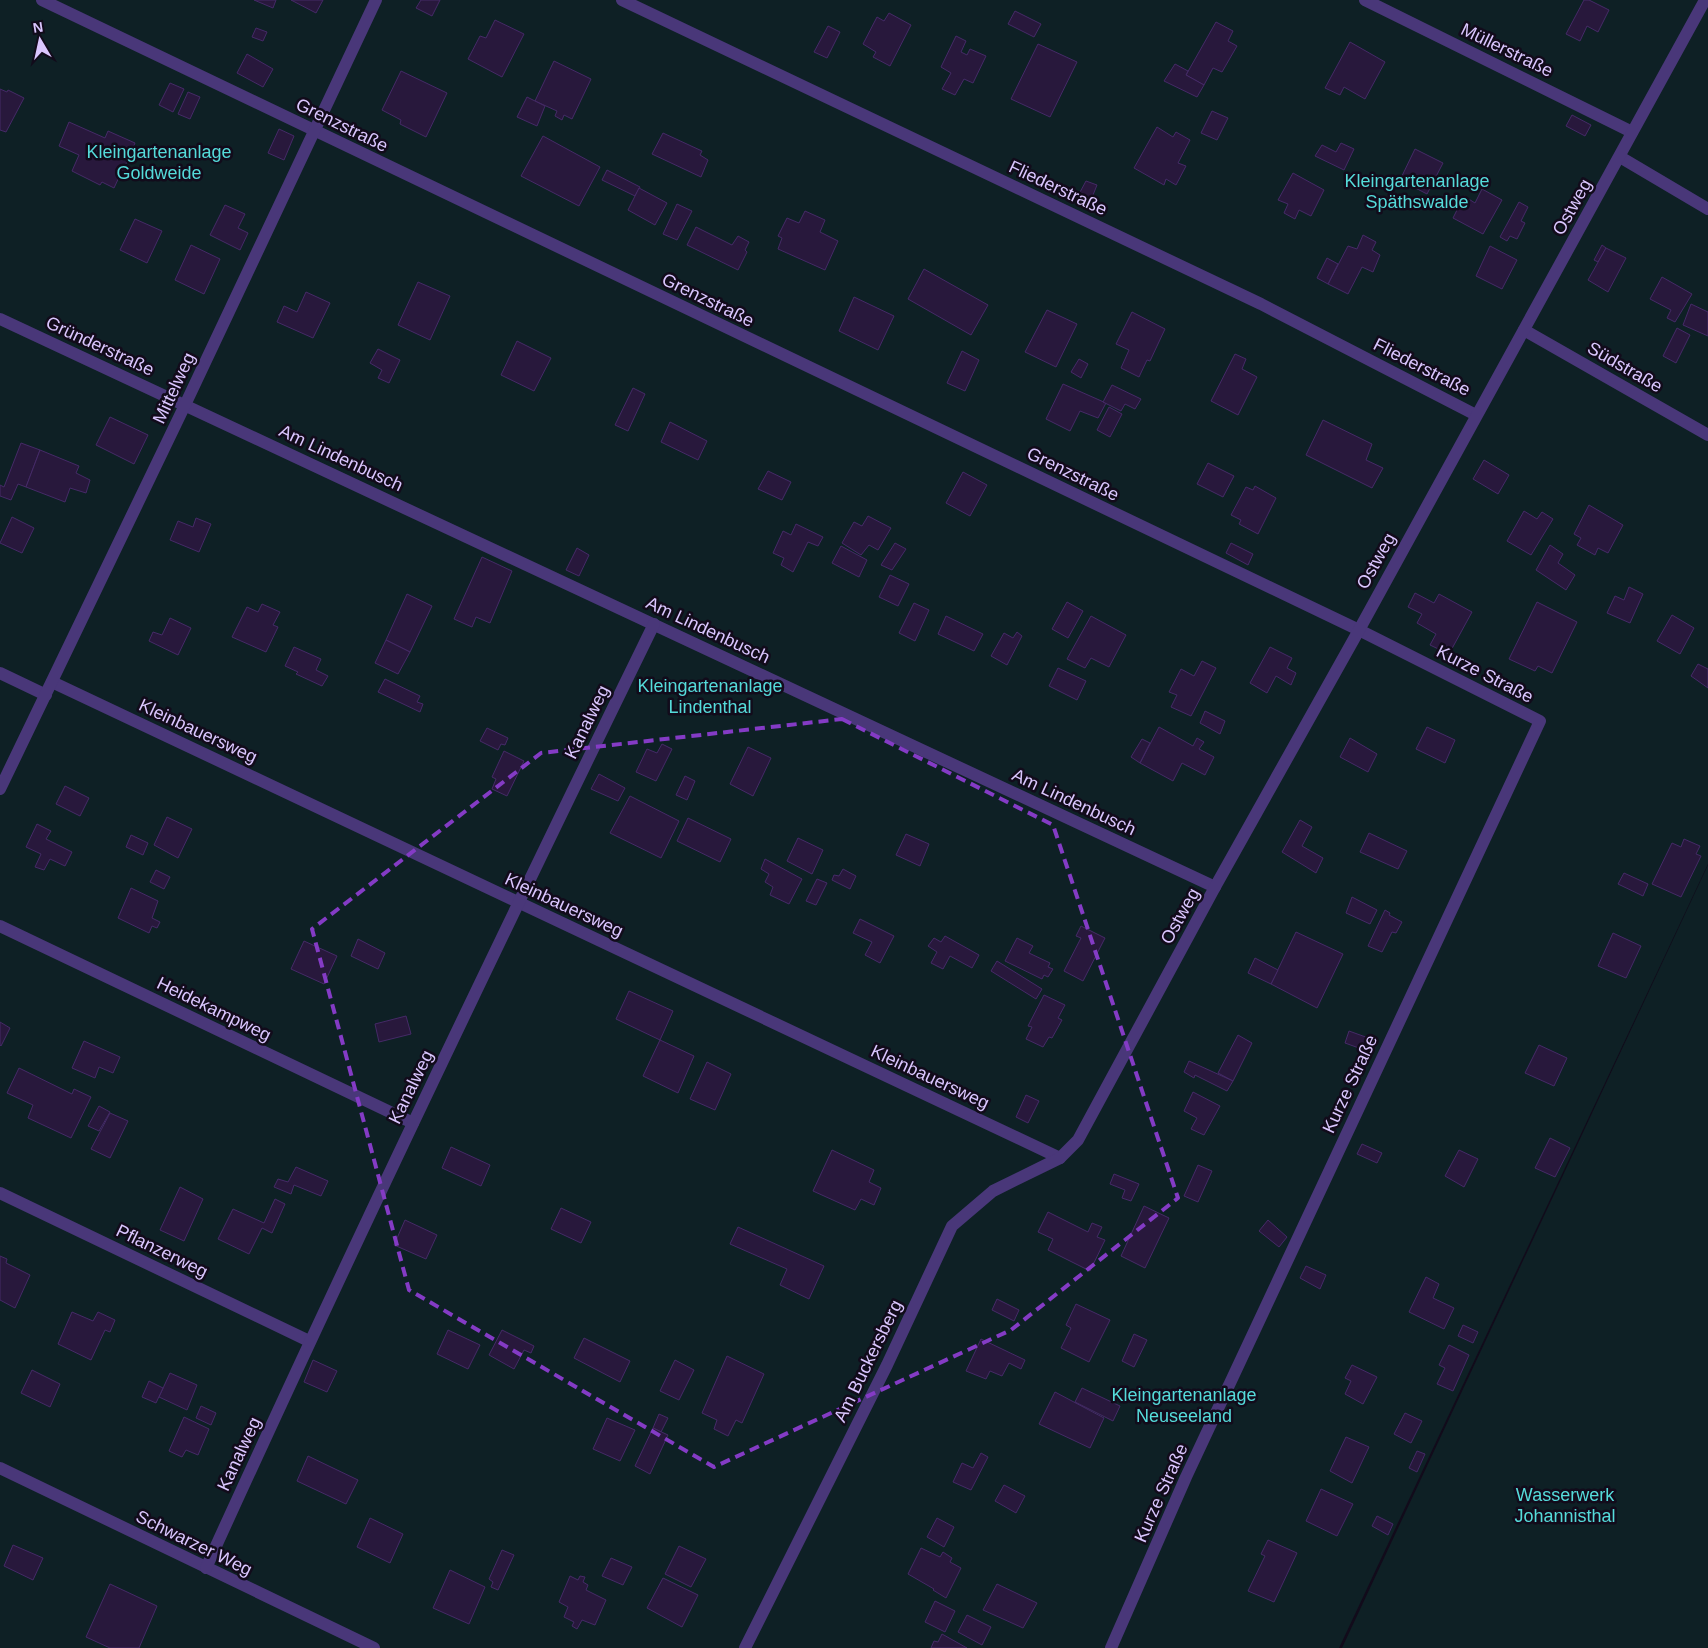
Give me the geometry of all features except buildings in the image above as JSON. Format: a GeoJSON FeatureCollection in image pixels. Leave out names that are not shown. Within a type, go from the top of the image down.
{"type":"FeatureCollection","features":[{"type":"Feature","properties":{"kind":"lane","name":"Grenzstraße"},"geometry":{"type":"LineString","coordinates":[[42,0],[1359,630]]}},
{"type":"Feature","properties":{"kind":"lane","name":"Mittelweg"},"geometry":{"type":"LineString","coordinates":[[0,789],[185,405],[376,0]]}},
{"type":"Feature","properties":{"kind":"lane","name":"Fliederstraße"},"geometry":{"type":"LineString","coordinates":[[622,0],[1261,304],[1476,415]]}},
{"type":"Feature","properties":{"kind":"lane","name":"Müllerstraße"},"geometry":{"type":"LineString","coordinates":[[1365,0],[1632,132]]}},
{"type":"Feature","properties":{"kind":"lane","name":"Ostweg"},"geometry":{"type":"LineString","coordinates":[[1078,1140],[1215,887],[1359,630],[1705,0]]}},
{"type":"Feature","properties":{"kind":"lane"},"geometry":{"type":"LineString","coordinates":[[1620,157],[1708,209]]}},
{"type":"Feature","properties":{"kind":"lane","name":"Gründerstraße"},"geometry":{"type":"LineString","coordinates":[[0,319],[185,405]]}},
{"type":"Feature","properties":{"kind":"lane","name":"Südstraße"},"geometry":{"type":"LineString","coordinates":[[1524,330],[1708,435]]}},
{"type":"Feature","properties":{"kind":"lane","name":"Am Lindenbusch"},"geometry":{"type":"LineString","coordinates":[[185,405],[1215,887]]}},
{"type":"Feature","properties":{"kind":"lane","name":"Kanalweg"},"geometry":{"type":"LineString","coordinates":[[206,1568],[309,1341],[518,903],[654,624]]}},
{"type":"Feature","properties":{"kind":"lane","name":"Kurze Straße"},"geometry":{"type":"LineString","coordinates":[[1111,1648],[1186,1477],[1540,721],[1359,630]]}},
{"type":"Feature","properties":{"kind":"lane"},"geometry":{"type":"LineString","coordinates":[[0,673],[46,695]]}},
{"type":"Feature","properties":{"kind":"lane","name":"Kleinbauersweg"},"geometry":{"type":"LineString","coordinates":[[52,682],[1060,1158]]}},
{"type":"Feature","properties":{"kind":"lane","name":"Heidekampweg"},"geometry":{"type":"LineString","coordinates":[[0,926],[413,1123]]}},
{"type":"Feature","properties":{"kind":"lane","name":"Am Buckersberg"},"geometry":{"type":"LineString","coordinates":[[745,1648],[886,1365],[952,1226],[993,1191],[1060,1158],[1078,1140]]}},
{"type":"Feature","properties":{"kind":"lane","name":"Pflanzerweg"},"geometry":{"type":"LineString","coordinates":[[0,1193],[309,1341]]}},
{"type":"Feature","properties":{"kind":"lane","name":"Schwarzer Weg"},"geometry":{"type":"LineString","coordinates":[[0,1468],[374,1648]]}},
{"type":"Feature","properties":{"kind":"highlighted area"},"geometry":{"type":"Polygon","coordinates":[[[842,719],[1053,825],[1178,1198],[1011,1330],[714,1467],[409,1290],[312,929],[541,753],[842,719]]]}},
{"type":"Feature","properties":{"kind":"green space","name":"Kleingartenanlage Lindenthal"},"geometry":{"type":"Polygon","coordinates":[[[0,0],[1708,0],[1708,864],[1339,1648],[0,1648],[0,0]]]}},
{"type":"Feature","properties":{"kind":"green space","name":"Wasserwerk Johannisthal"},"geometry":{"type":"Polygon","coordinates":[[[1708,865],[1708,1648],[1342,1648],[1708,865]]]}},
{"type":"Feature","properties":{"kind":"park label","name":"Kleingartenanlage Goldweide"},"geometry":{"type":"Point","coordinates":[159,162]}},
{"type":"Feature","properties":{"kind":"park label","name":"Kleingartenanlage Späthswalde"},"geometry":{"type":"Point","coordinates":[1417,191]}},
{"type":"Feature","properties":{"kind":"park label","name":"Kleingartenanlage Neuseeland"},"geometry":{"type":"Point","coordinates":[1184,1405]}}]}
